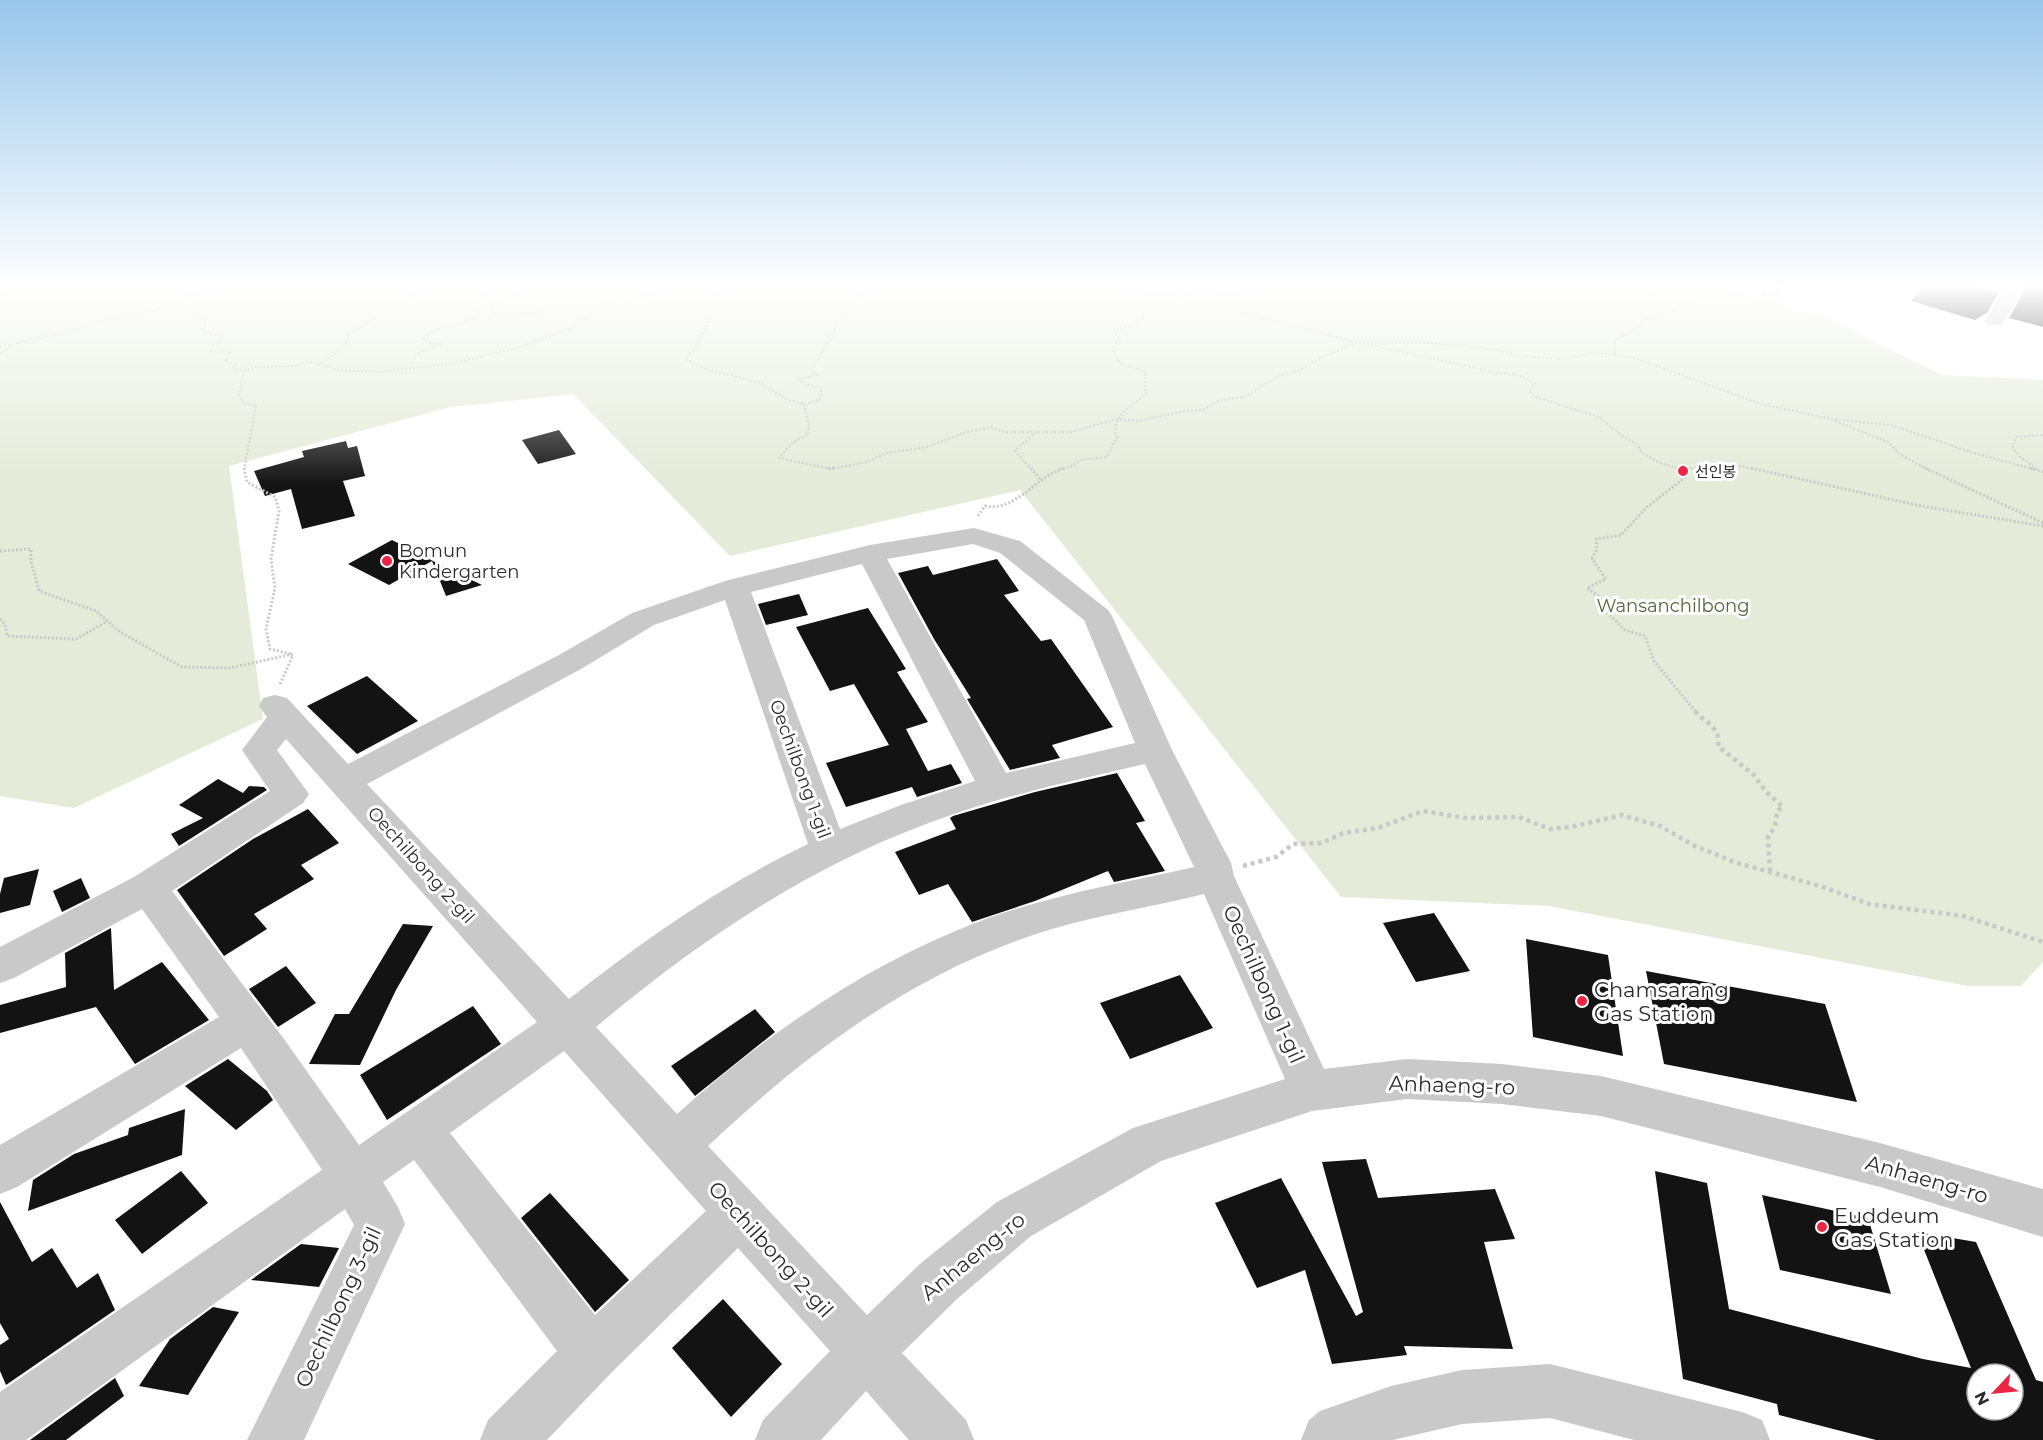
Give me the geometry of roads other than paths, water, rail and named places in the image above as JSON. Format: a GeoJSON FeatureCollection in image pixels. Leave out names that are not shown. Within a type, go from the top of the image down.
{"type":"FeatureCollection","features":[{"type":"Feature","properties":{"kind":"street","name":"Oechilbong 1-gil"},"geometry":{"type":"LineString","coordinates":[[344,781],[570,662],[644,619],[735,587],[870,553],[967,537],[974,536],[1010,547],[1097,616],[1155,750],[1214,870],[1312,1091]]}},
{"type":"Feature","properties":{"kind":"street"},"geometry":{"type":"LineString","coordinates":[[870,553],[996,787]]}},
{"type":"Feature","properties":{"kind":"street","name":"Oechilbong 1-gil"},"geometry":{"type":"LineString","coordinates":[[735,587],[829,851],[912,814],[996,787],[1155,750]]}},
{"type":"Feature","properties":{"kind":"street","name":"Oechilbong 2-gil"},"geometry":{"type":"LineString","coordinates":[[148,888],[291,795],[259,750],[280,712],[946,1440]]}},
{"type":"Feature","properties":{"kind":"street"},"geometry":{"type":"LineString","coordinates":[[0,1425],[567,1025],[656,955],[743,897],[829,851]]}},
{"type":"Feature","properties":{"kind":"street"},"geometry":{"type":"LineString","coordinates":[[676,1145],[729,1095],[764,1066],[835,1014],[888,981],[978,939],[1050,914],[1160,891],[1214,870]]}},
{"type":"Feature","properties":{"kind":"street"},"geometry":{"type":"LineString","coordinates":[[0,966],[148,888]]}},
{"type":"Feature","properties":{"kind":"street","name":"Oechilbong 3-gil"},"geometry":{"type":"LineString","coordinates":[[148,888],[248,1022],[353,1176],[381,1224],[275,1440]]}},
{"type":"Feature","properties":{"kind":"street"},"geometry":{"type":"LineString","coordinates":[[0,1171],[248,1022]]}},
{"type":"Feature","properties":{"kind":"street","name":"Anhaeng-ro"},"geometry":{"type":"LineString","coordinates":[[783,1440],[939,1281],[1014,1219],[1149,1143],[1312,1091],[1407,1079],[1502,1084],[1601,1096],[1880,1165],[2043,1213]]}},
{"type":"Feature","properties":{"kind":"street"},"geometry":{"type":"LineString","coordinates":[[419,1130],[592,1354]]}},
{"type":"Feature","properties":{"kind":"street"},"geometry":{"type":"LineString","coordinates":[[508,1440],[592,1354],[739,1213]]}},
{"type":"Feature","properties":{"kind":"street"},"geometry":{"type":"LineString","coordinates":[[1329,1440],[1340,1431],[1391,1413],[1462,1397],[1550,1391],[1742,1440]]}},
{"type":"Feature","properties":{"kind":"place","name":"선인봉"},"geometry":{"type":"Point","coordinates":[1683,471]}},
{"type":"Feature","properties":{"kind":"place","name":"Bomun Kindergarten"},"geometry":{"type":"Point","coordinates":[387,561]}},
{"type":"Feature","properties":{"kind":"place","name":"Chamsarang Gas Station"},"geometry":{"type":"Point","coordinates":[1582,1001]}},
{"type":"Feature","properties":{"kind":"place","name":"Euddeum Gas Station"},"geometry":{"type":"Point","coordinates":[1822,1227]}},
{"type":"Feature","properties":{"kind":"park label","name":"Wansanchilbong"},"geometry":{"type":"Point","coordinates":[1673,606]}}]}
